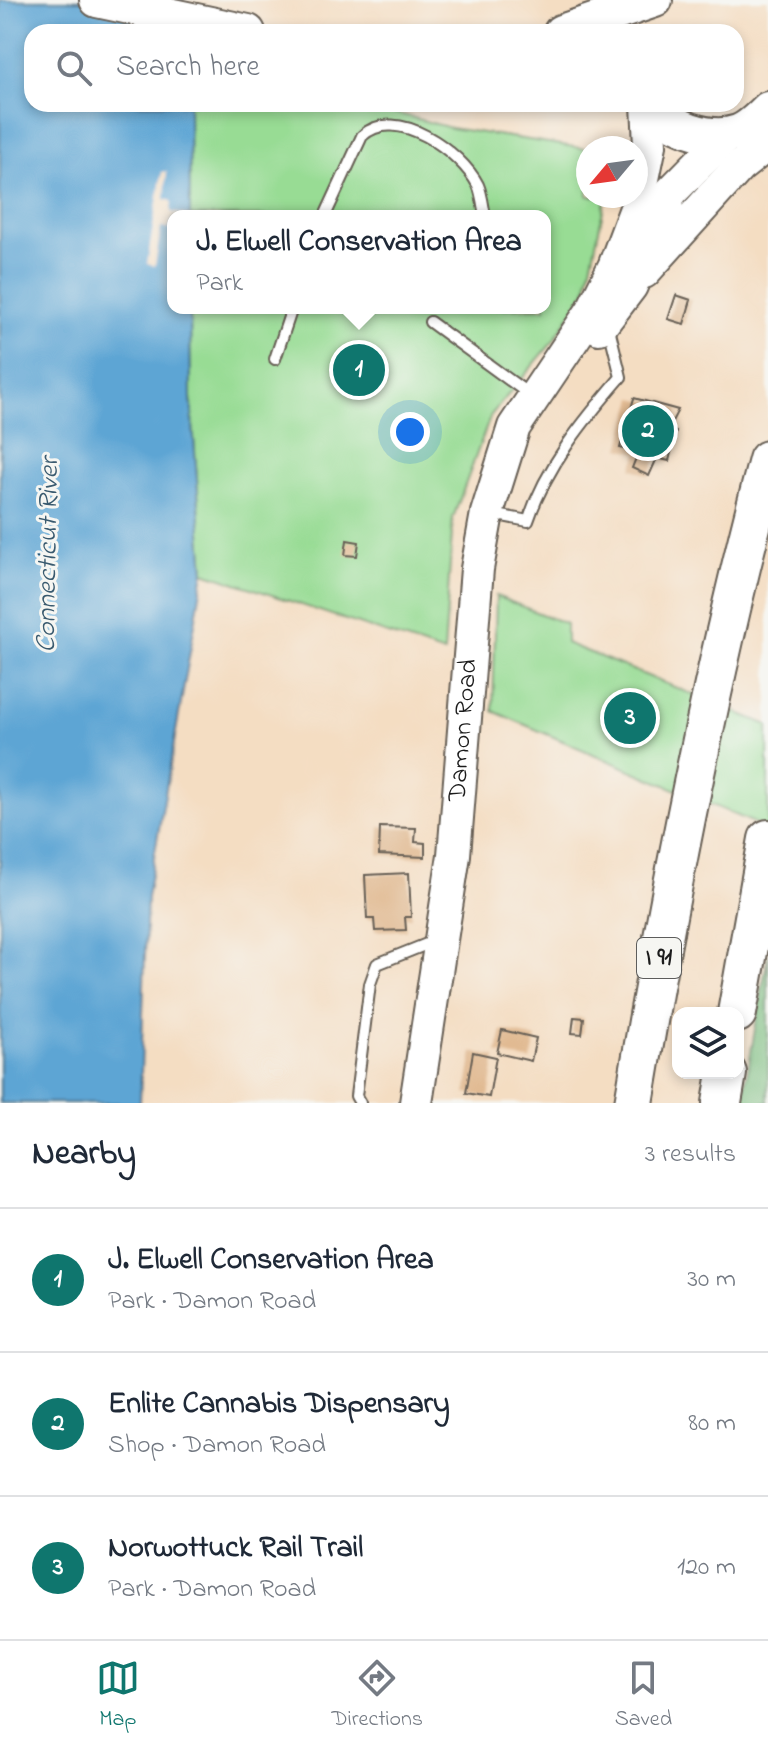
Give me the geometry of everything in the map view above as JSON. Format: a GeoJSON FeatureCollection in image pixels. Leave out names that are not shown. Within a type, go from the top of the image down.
{"type":"FeatureCollection","features":[{"type":"Feature","properties":{"kind":"highway"},"geometry":{"type":"LineString","coordinates":[[97,0],[210,24]]}},
{"type":"Feature","properties":{"kind":"highway"},"geometry":{"type":"LineString","coordinates":[[584,24],[655,0]]}},
{"type":"Feature","properties":{"kind":"highway"},"geometry":{"type":"LineString","coordinates":[[645,24],[655,0]]}},
{"type":"Feature","properties":{"kind":"highway"},"geometry":{"type":"LineString","coordinates":[[659,112],[671,122],[705,133],[751,135],[768,109]]}},
{"type":"Feature","properties":{"kind":"highway","name":"I 91"},"geometry":{"type":"LineString","coordinates":[[634,1103],[714,674],[768,460]]}},
{"type":"Feature","properties":{"kind":"highway"},"geometry":{"type":"LineString","coordinates":[[738,1007],[767,843]]}},
{"type":"Feature","properties":{"kind":"highway"},"geometry":{"type":"LineString","coordinates":[[722,1103],[726,1079]]}},
{"type":"Feature","properties":{"kind":"main road","name":"Damon Road"},"geometry":{"type":"LineString","coordinates":[[416,1103],[443,938],[457,820],[477,569],[487,513],[514,427],[592,311],[638,203],[650,145],[649,112]]}},
{"type":"Feature","properties":{"kind":"main road","name":"Damon Road"},"geometry":{"type":"LineString","coordinates":[[553,371],[606,320],[631,286],[671,192],[751,135]]}},
{"type":"Feature","properties":{"kind":"lane"},"geometry":{"type":"LineString","coordinates":[[328,210],[362,136],[371,128],[381,126],[404,128],[429,139],[466,169],[480,188],[484,210]]}},
{"type":"Feature","properties":{"kind":"lane"},"geometry":{"type":"LineString","coordinates":[[275,359],[290,314]]}},
{"type":"Feature","properties":{"kind":"lane"},"geometry":{"type":"LineString","coordinates":[[487,513],[528,521],[576,430],[621,377],[606,320]]}},
{"type":"Feature","properties":{"kind":"lane"},"geometry":{"type":"LineString","coordinates":[[430,322],[535,398]]}},
{"type":"Feature","properties":{"kind":"lane"},"geometry":{"type":"LineString","coordinates":[[360,1103],[356,1096],[366,1012],[377,964],[443,938]]}},
{"type":"Feature","properties":{"kind":"green space"},"geometry":{"type":"Polygon","coordinates":[[[189,112],[392,112],[451,128],[576,147],[576,208],[603,208],[586,291],[552,343],[491,415],[453,518],[444,653],[204,572],[191,398],[190,314],[551,314],[551,210],[190,210],[189,112]]]}},
{"type":"Feature","properties":{"kind":"green space"},"geometry":{"type":"Polygon","coordinates":[[[496,596],[566,624],[566,643],[768,725],[768,829],[493,711],[496,596]]]}},
{"type":"Feature","properties":{"kind":"green space"},"geometry":{"type":"Polygon","coordinates":[[[768,955],[768,1103],[742,1103],[768,955]]]}},
{"type":"Feature","properties":{"kind":"water","name":"Connecticut River"},"geometry":{"type":"Polygon","coordinates":[[[0,0],[183,0],[185,24],[24,24],[24,112],[189,112],[190,210],[167,210],[167,314],[190,314],[191,398],[204,572],[147,897],[140,1103],[0,1103],[0,0]]]}},
{"type":"Feature","properties":{"kind":"pier"},"geometry":{"type":"Polygon","coordinates":[[[167,171],[165,199],[172,201],[171,210],[167,210],[167,229],[161,228],[155,266],[147,264],[162,172],[167,171]]]}},
{"type":"Feature","properties":{"kind":"building"},"geometry":{"type":"Polygon","coordinates":[[[676,295],[691,300],[684,324],[668,319],[676,295]]]}},
{"type":"Feature","properties":{"kind":"building"},"geometry":{"type":"Polygon","coordinates":[[[634,398],[678,410],[668,429],[676,432],[669,461],[657,458],[649,476],[632,468],[638,453],[620,448],[634,398]]]}},
{"type":"Feature","properties":{"kind":"building"},"geometry":{"type":"Polygon","coordinates":[[[347,540],[359,542],[357,556],[345,555],[347,540]]]}},
{"type":"Feature","properties":{"kind":"building"},"geometry":{"type":"Polygon","coordinates":[[[380,827],[416,828],[415,842],[425,843],[425,857],[379,855],[380,827]]]}},
{"type":"Feature","properties":{"kind":"building"},"geometry":{"type":"Polygon","coordinates":[[[409,873],[411,917],[405,917],[406,930],[375,931],[374,919],[367,919],[365,875],[409,873]]]}},
{"type":"Feature","properties":{"kind":"building"},"geometry":{"type":"Polygon","coordinates":[[[574,1017],[584,1018],[582,1034],[572,1033],[574,1017]]]}},
{"type":"Feature","properties":{"kind":"building"},"geometry":{"type":"Polygon","coordinates":[[[502,1030],[536,1038],[531,1061],[497,1053],[502,1030]]]}},
{"type":"Feature","properties":{"kind":"building"},"geometry":{"type":"Polygon","coordinates":[[[473,1052],[496,1057],[489,1097],[466,1093],[473,1052]]]}},
{"type":"Feature","properties":{"kind":"place","name":"J. Elwell Conservation Area"},"geometry":{"type":"Point","coordinates":[359,370]}},
{"type":"Feature","properties":{"kind":"place","name":"Enlite Cannabis Dispensary"},"geometry":{"type":"Point","coordinates":[648,431]}},
{"type":"Feature","properties":{"kind":"place","name":"Norwottuck Rail Trail"},"geometry":{"type":"Point","coordinates":[630,718]}}]}
